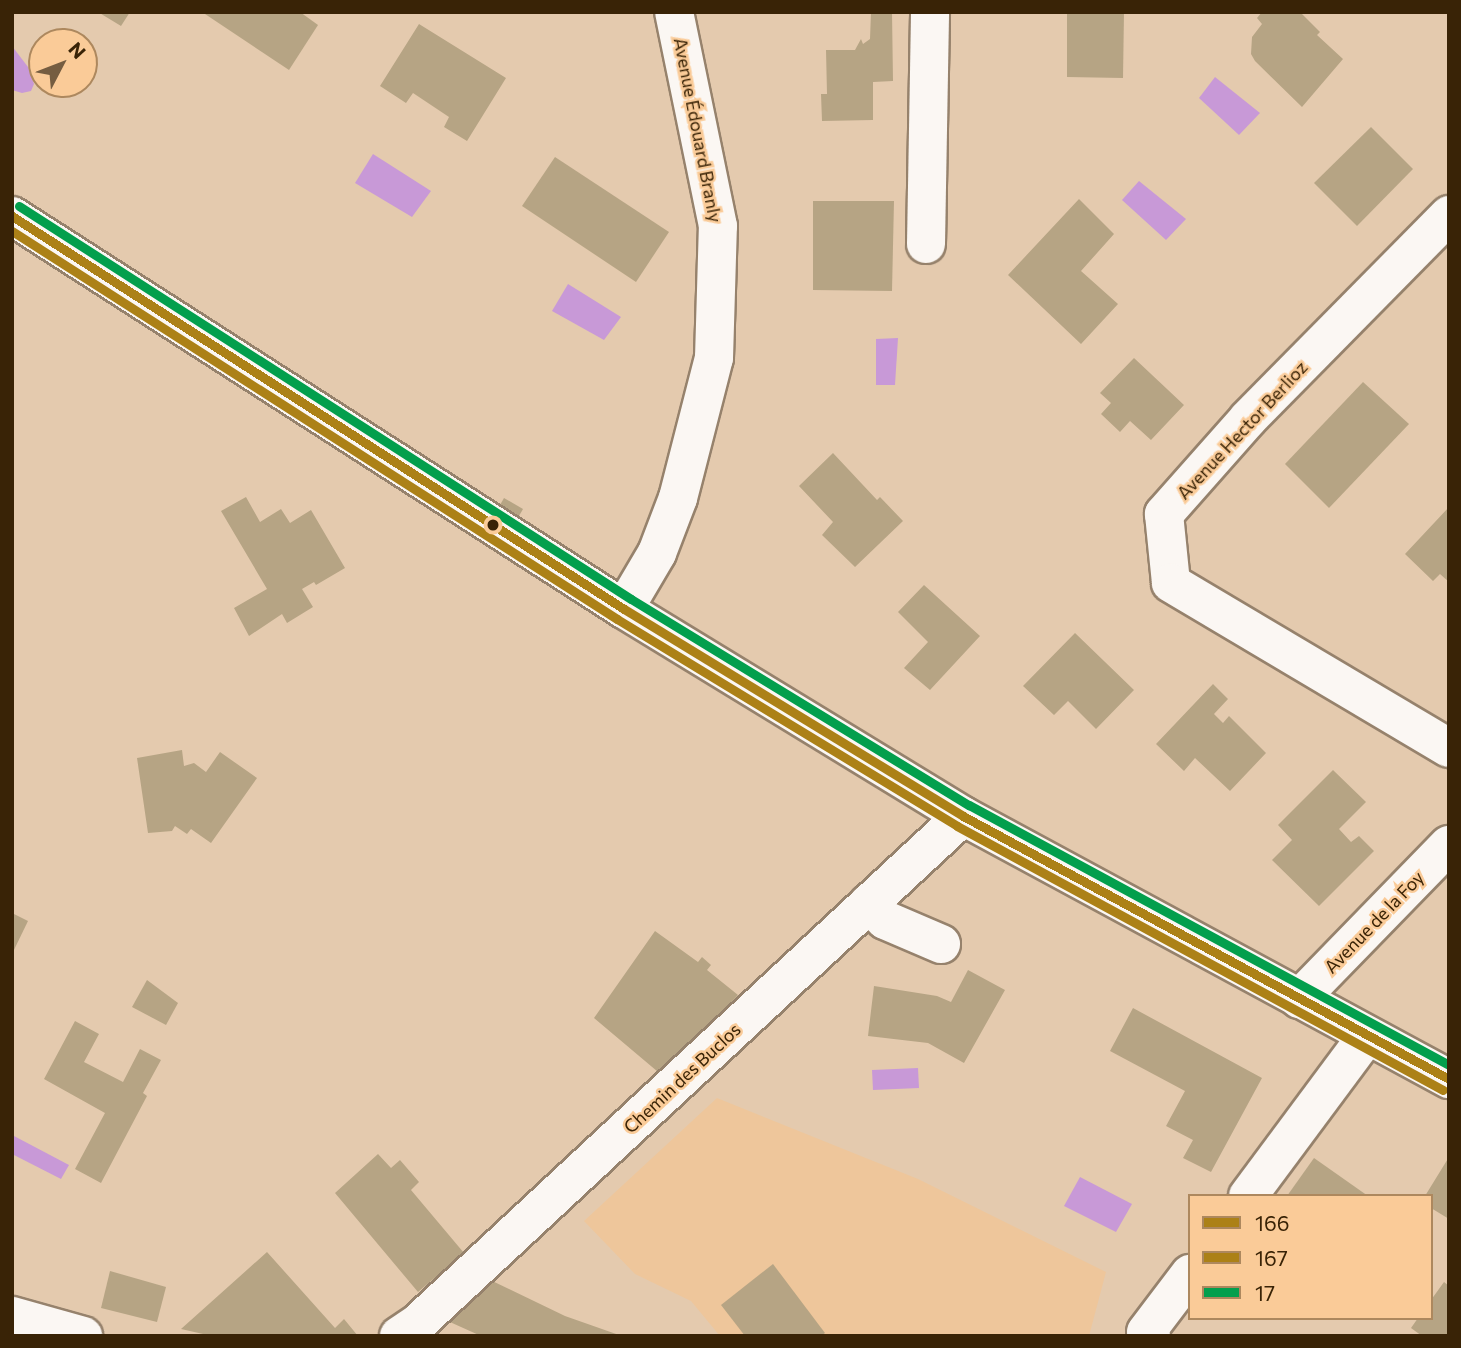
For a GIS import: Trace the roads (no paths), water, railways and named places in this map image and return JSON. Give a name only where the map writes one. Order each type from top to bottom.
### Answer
[{"type":"street","name":"Avenue Édouard Branly","points":[[624,609],[657,553],[678,498],[714,358],[718,226],[674,12]]},
{"type":"street","points":[[926,244],[930,12]]},
{"type":"street","name":"Avenue Hector Berlioz","points":[[1449,215],[1248,419],[1164,514],[1171,583],[1449,748]]},
{"type":"street","points":[[12,216],[624,609],[962,816],[1449,1079]]},
{"type":"street","name":"Chemin des Buclos","points":[[399,1336],[418,1324],[962,816]]},
{"type":"street","name":"Avenue de la Foy","points":[[1299,999],[1449,845]]},
{"type":"street","points":[[868,904],[885,920],[941,944]]},
{"type":"street","points":[[1249,1194],[1367,1036]]},
{"type":"street","points":[[1151,1336],[1146,1332],[1188,1277]]},
{"type":"street","points":[[12,1316],[83,1336]]}]
